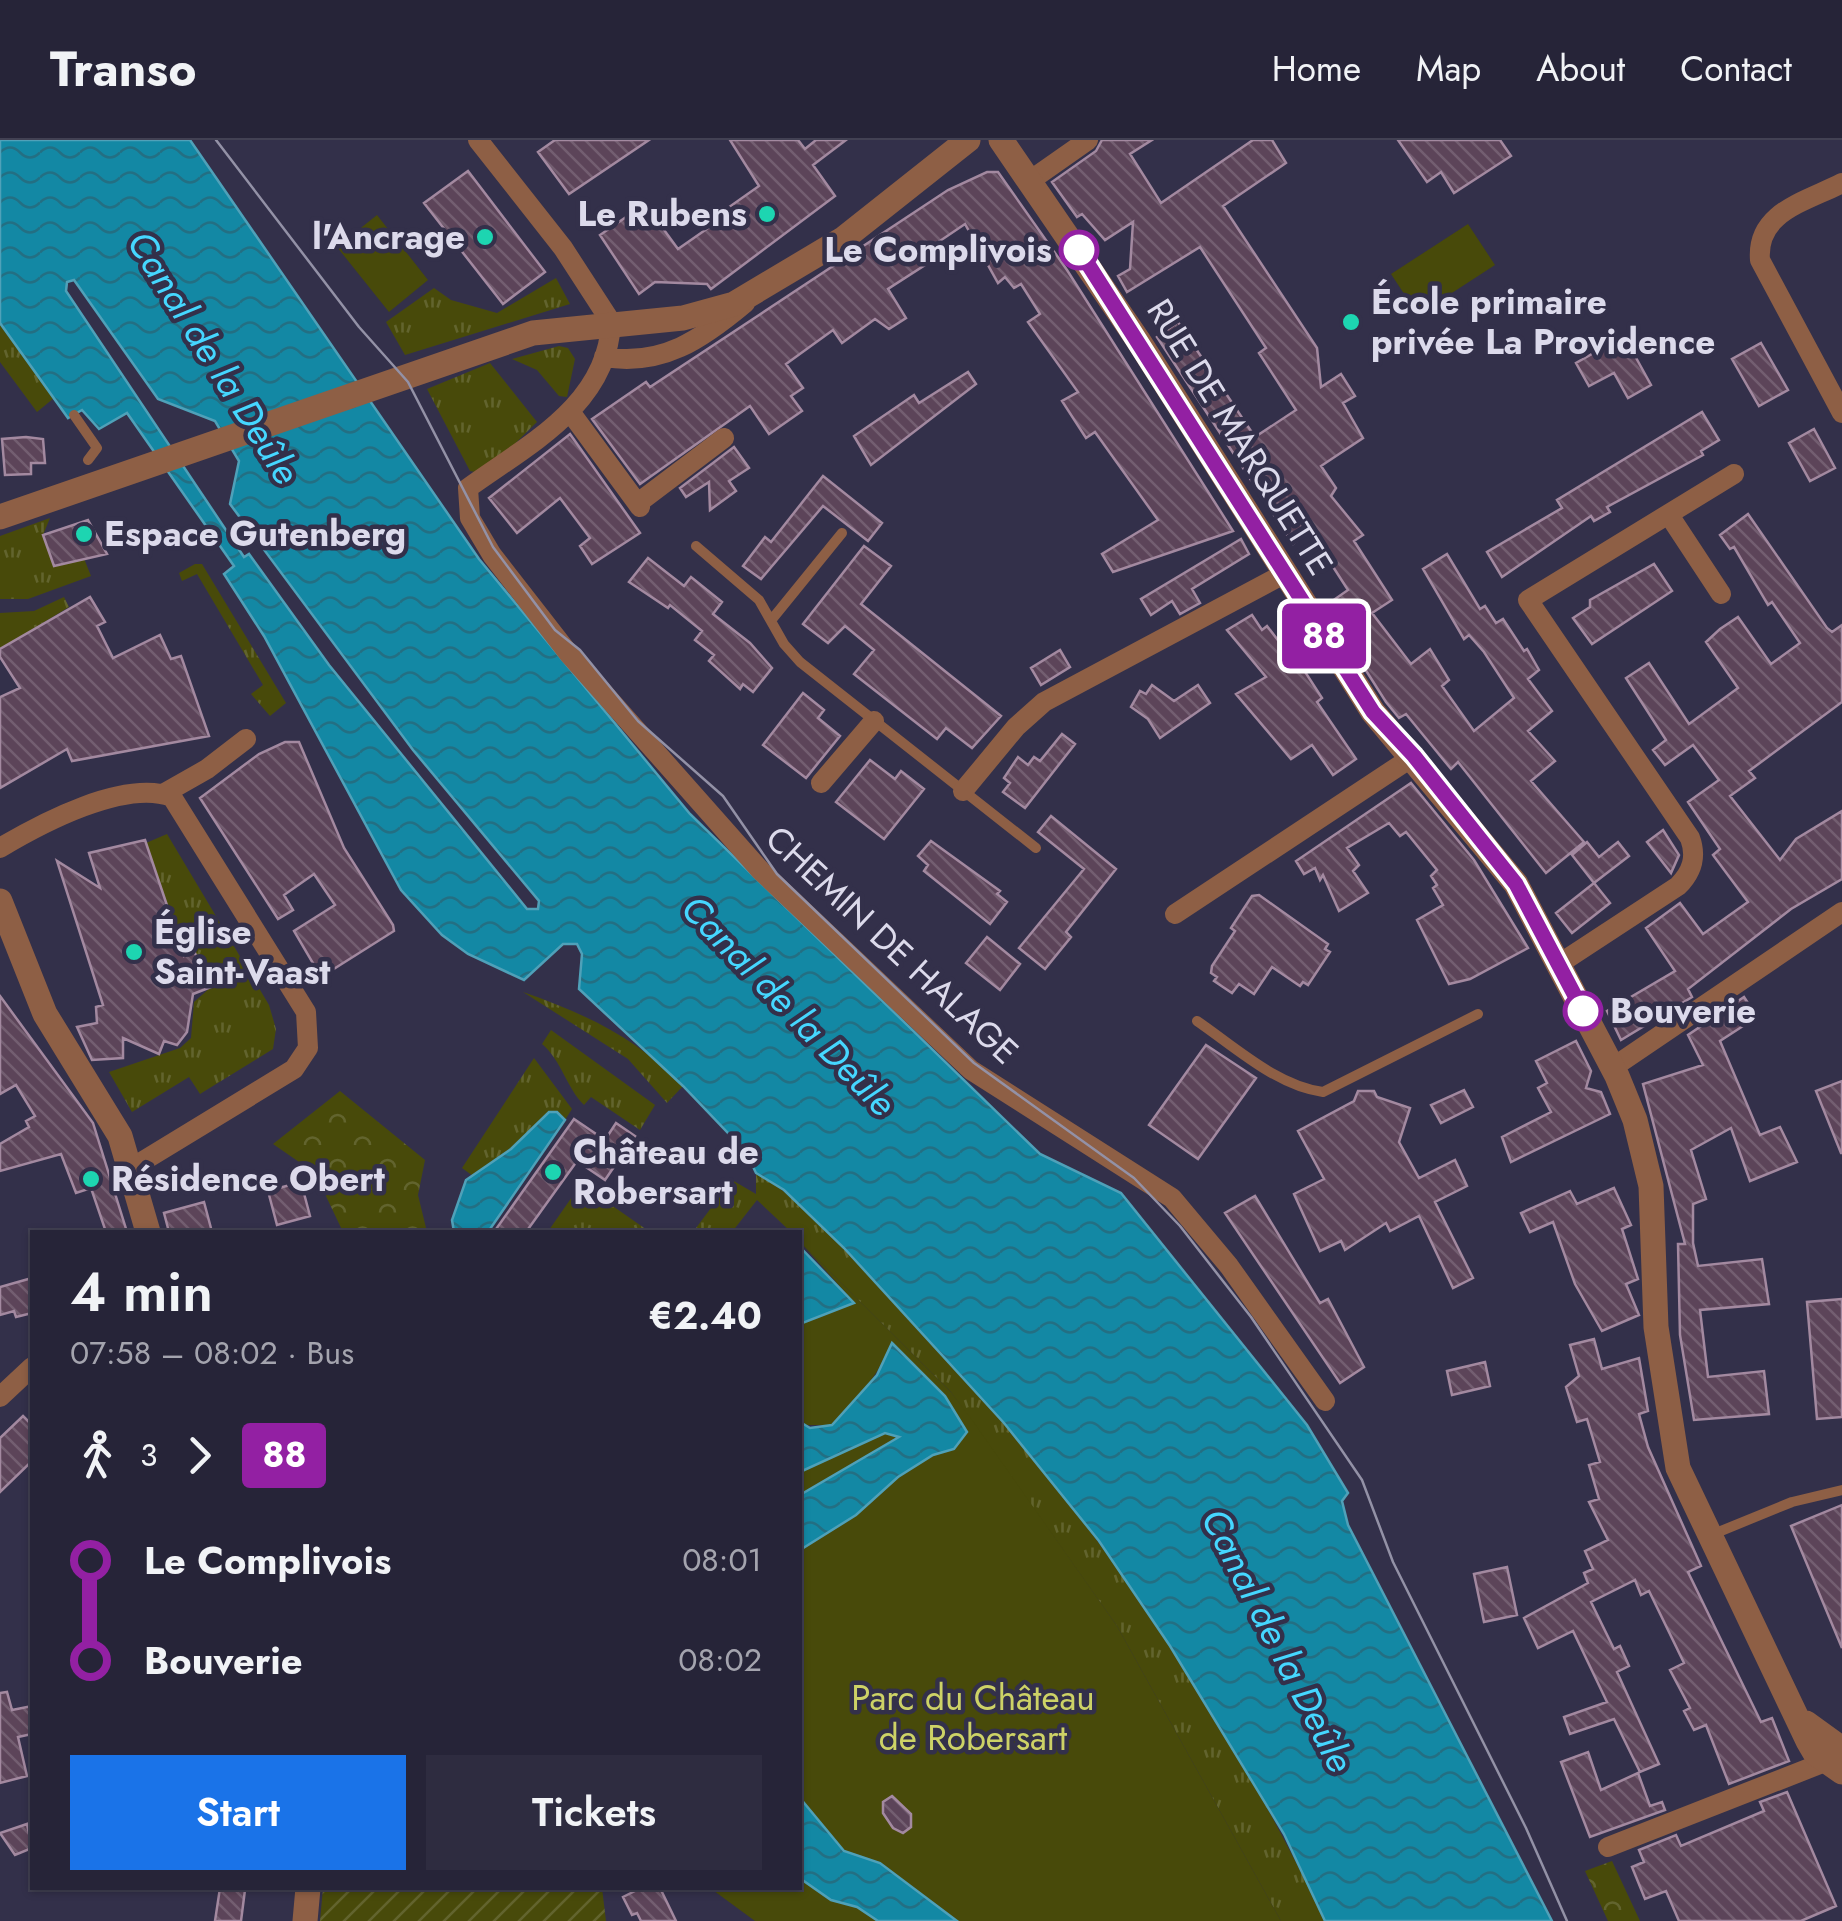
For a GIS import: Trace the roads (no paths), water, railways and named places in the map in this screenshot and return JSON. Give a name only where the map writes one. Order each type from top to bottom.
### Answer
[{"type":"street","points":[[478,140],[563,248],[611,322],[604,357],[587,396],[571,413],[639,505],[724,438]]},
{"type":"street","points":[[604,357],[661,357],[695,340],[756,294],[843,239],[968,140]]},
{"type":"street","name":"RUE DE MARQUETTE","points":[[1001,140],[1138,340],[1380,722],[1414,756],[1516,884],[1560,964],[1630,1105],[1648,1172],[1656,1327],[1678,1468],[1808,1741],[1836,1761]]},
{"type":"street","points":[[1030,180],[1088,140]]},
{"type":"street","points":[[1842,183],[1769,222],[1758,240],[1760,260],[1842,413]]},
{"type":"street","points":[[6,514],[533,333],[611,322],[684,318],[756,294]]},
{"type":"street","name":"CHEMIN DE HALAGE","points":[[571,413],[468,488],[470,518],[492,555],[569,654],[751,860],[971,1070],[1172,1198],[1230,1266],[1325,1401]]},
{"type":"street","points":[[1560,964],[1678,886],[1689,872],[1694,854],[1690,838],[1528,600],[1734,474]]},
{"type":"street","points":[[1669,515],[1721,594]]},
{"type":"street","points":[[963,791],[1016,727],[1044,702],[1284,574]]},
{"type":"street","points":[[821,784],[874,722]]},
{"type":"street","points":[[0,848],[88,806],[136,794],[170,798],[246,739]]},
{"type":"street","points":[[1175,914],[1414,756]]},
{"type":"street","points":[[130,1169],[294,1068],[304,1059],[311,1034],[297,994],[170,798]]},
{"type":"street","points":[[0,901],[44,1014],[114,1124],[147,1230]]},
{"type":"street","points":[[1612,1068],[1842,912]]},
{"type":"street","points":[[0,1397],[30,1369]]},
{"type":"street","points":[[1608,1848],[1836,1761]]},
{"type":"street","points":[[305,1921],[308,1890]]},
{"type":"lane","points":[[74,415],[97,448],[88,460]]},
{"type":"lane","points":[[773,618],[842,532]]},
{"type":"lane","points":[[696,546],[759,600],[792,654],[1036,848]]},
{"type":"lane","points":[[1197,1021],[1277,1075],[1304,1090],[1323,1092],[1478,1014]]},
{"type":"lane","points":[[1710,1536],[1792,1502],[1842,1490]]},
{"type":"water","name":"Canal de la Deûle","points":[[0,140],[190,140],[479,559],[690,814],[1040,1154],[1121,1193],[1307,1425],[1348,1493],[1342,1501],[1348,1525],[1552,1921],[1325,1921],[1284,1834],[1170,1646],[1099,1541],[1004,1423],[844,1248],[784,1190],[756,1173],[746,1152],[683,1086],[579,989],[582,954],[577,944],[563,944],[524,980],[468,954],[442,935],[401,890],[264,636],[224,574],[234,566],[127,413],[99,429],[82,410],[68,418],[0,323]],"holes":[[[74,280],[158,399],[215,421],[239,461],[230,504],[413,750],[539,901],[538,909],[527,909],[329,665],[249,554],[244,557],[66,291],[67,282]]]},
{"type":"water","points":[[549,1112],[557,1112],[565,1120],[489,1230],[454,1230],[452,1220],[466,1180],[511,1149]]},
{"type":"water","points":[[802,1249],[854,1303],[802,1323]]},
{"type":"water","points":[[892,1343],[945,1396],[967,1432],[954,1449],[933,1455],[898,1477],[856,1515],[802,1549],[802,1494],[899,1437],[885,1433],[802,1471],[802,1423],[810,1428],[832,1425],[877,1375]]},
{"type":"water","points":[[802,1800],[844,1851],[880,1863],[957,1921],[878,1921],[857,1907],[831,1900],[802,1880]]},
{"type":"tram line","points":[[216,140],[359,327],[408,382],[493,547],[555,630],[580,650],[638,721],[723,796],[777,874],[974,1063],[1134,1178],[1180,1226],[1251,1317],[1362,1480],[1393,1562],[1526,1828],[1567,1921]]},
{"type":"place","name":"Le Rubens","points":[[767,214]]},
{"type":"place","name":"l'Ancrage","points":[[485,237]]},
{"type":"place","name":"Le Complivois","points":[[1079,250]]},
{"type":"place","name":"École primaire privée La Providence","points":[[1351,322]]},
{"type":"place","name":"Espace Gutenberg","points":[[84,534]]},
{"type":"place","name":"Église Saint-Vaast","points":[[134,952]]},
{"type":"place","name":"Bouverie","points":[[1583,1011]]},
{"type":"place","name":"Château de Robersart","points":[[553,1172]]},
{"type":"place","name":"Résidence Obert","points":[[91,1179]]},
{"type":"park label","name":"Parc du Château de Robersart","points":[[973,1718]]}]
